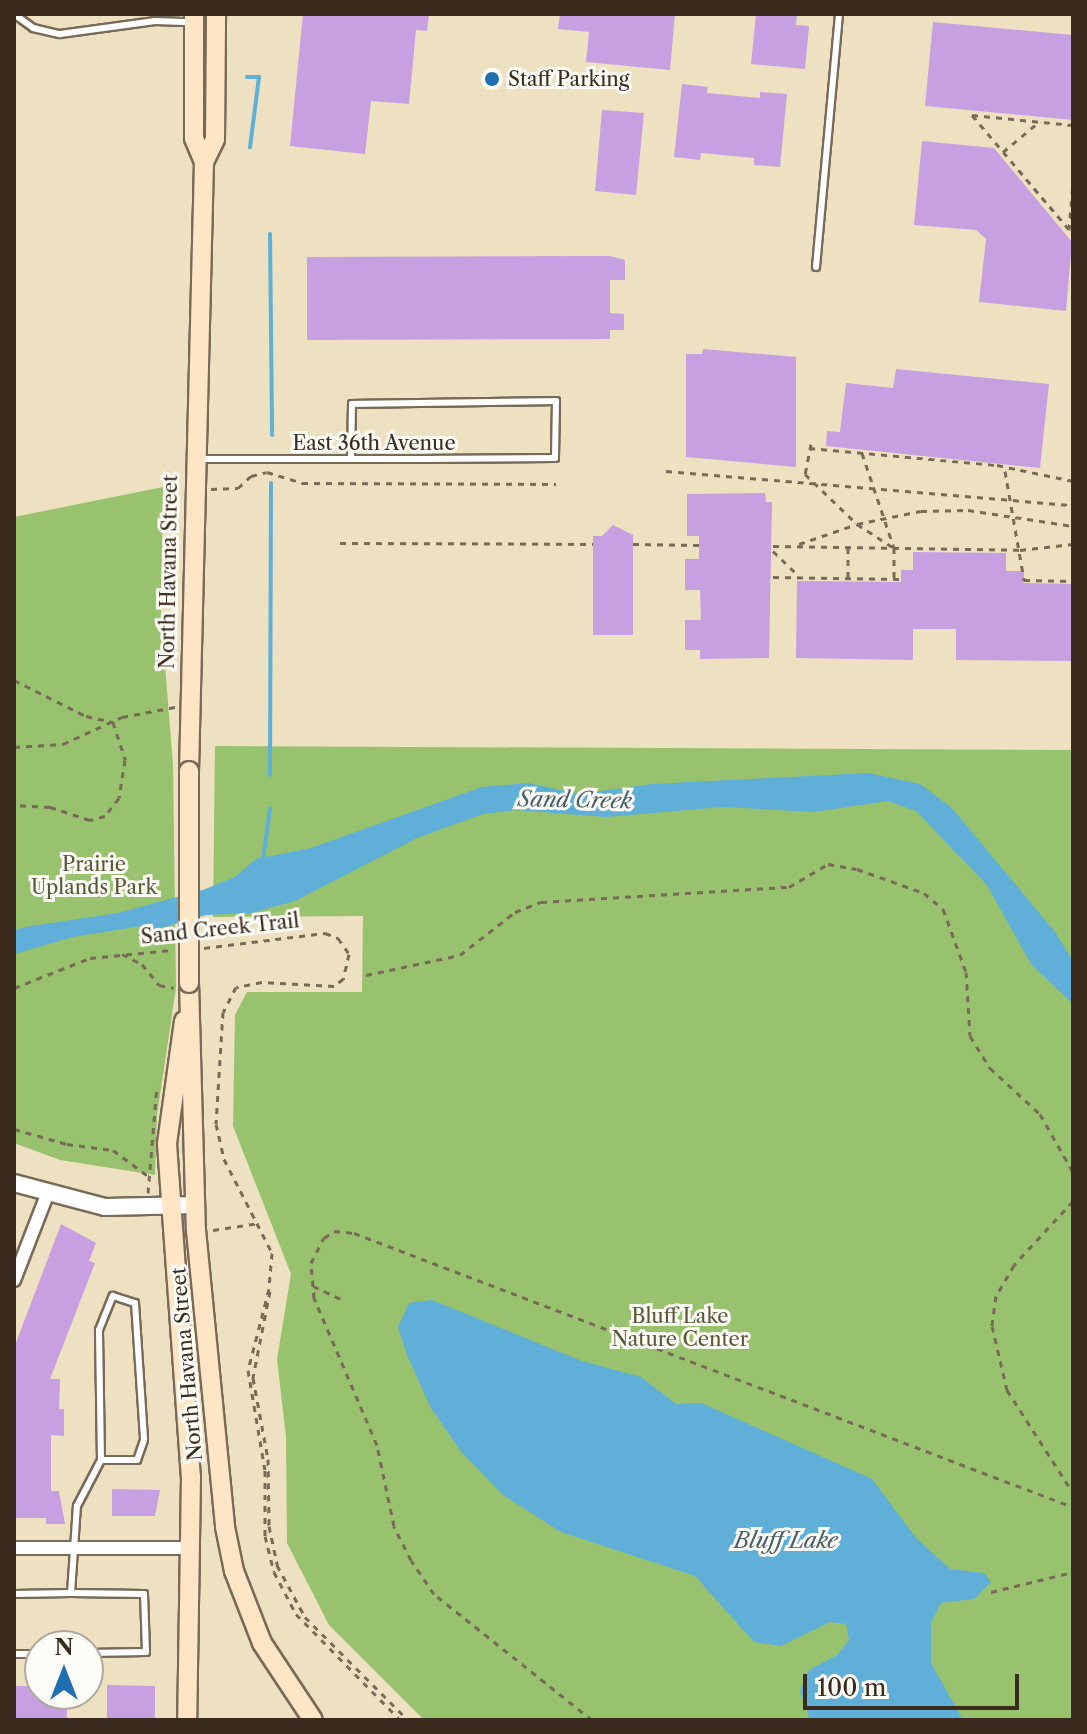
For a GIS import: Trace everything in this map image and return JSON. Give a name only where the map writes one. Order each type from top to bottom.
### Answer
[{"type":"main road","name":"North Havana Street","points":[[187,1720],[188,1400],[171,1207],[168,1127],[183,986],[192,459],[204,162],[215,139],[216,14]]},
{"type":"main road","name":"North Havana Street","points":[[194,18],[194,138],[204,162]]},
{"type":"main road","name":"North Havana Street","points":[[183,986],[195,1205],[229,1551],[262,1643],[313,1720]]},
{"type":"street","points":[[14,1183],[47,1195],[114,1208],[195,1205]]},
{"type":"street","points":[[15,1275],[47,1195]]},
{"type":"street","points":[[14,1548],[189,1548]]},
{"type":"lane","points":[[14,14],[33,28],[60,34],[194,18]]},
{"type":"lane","points":[[816,267],[839,14]]},
{"type":"lane","name":"East 36th Avenue","points":[[192,459],[351,459],[555,458],[556,401],[352,404],[351,459]]},
{"type":"lane","points":[[71,1593],[77,1506],[101,1460],[99,1330],[113,1296],[135,1303],[144,1440],[137,1460],[101,1460]]},
{"type":"lane","points":[[14,1594],[144,1594],[146,1652],[104,1653]]},
{"type":"path","points":[[1072,230],[972,115],[1073,125]]},
{"type":"path","points":[[1003,152],[1040,121]]},
{"type":"path","points":[[1072,230],[1073,182]]},
{"type":"path","points":[[894,548],[857,524],[805,474],[810,446],[997,465],[1005,471],[1073,481]]},
{"type":"path","points":[[862,453],[894,548],[894,579]]},
{"type":"path","points":[[666,471],[820,487],[1073,505]]},
{"type":"path","points":[[1005,471],[1024,580],[1073,581]]},
{"type":"path","points":[[211,489],[238,488],[251,476],[267,472],[302,483],[556,484]]},
{"type":"path","points":[[794,546],[884,517],[940,510],[1012,516],[1073,526]]},
{"type":"path","points":[[340,543],[593,544]]},
{"type":"path","points":[[633,544],[699,545]]},
{"type":"path","points":[[801,578],[773,548],[1020,550],[1073,544]]},
{"type":"path","points":[[848,547],[848,578]]},
{"type":"path","points":[[773,577],[901,579]]},
{"type":"path","points":[[14,680],[86,716],[113,722]]},
{"type":"path","points":[[14,747],[63,744],[113,722],[176,707],[176,722]]},
{"type":"path","points":[[14,805],[50,807],[90,820],[114,809],[125,760],[113,722]]},
{"type":"path","points":[[366,975],[460,955],[515,912],[541,902],[789,887],[828,864],[857,869],[924,893],[943,909],[966,972],[970,1036],[990,1068],[1040,1114],[1073,1172]]},
{"type":"path","name":"Sand Creek Trail","points":[[193,949],[325,933],[338,938],[349,954],[343,979],[334,986],[249,982],[236,987],[223,1012],[218,1142],[272,1253],[269,1289],[248,1370],[265,1470],[265,1536],[271,1563],[296,1614],[400,1720]]},
{"type":"path","name":"Sand Creek Trail","points":[[14,988],[90,958],[179,950]]},
{"type":"path","points":[[122,954],[142,964],[159,985],[183,986]]},
{"type":"path","points":[[14,1129],[67,1144],[113,1150],[148,1176],[148,1182]]},
{"type":"path","points":[[1073,1201],[1014,1265],[996,1296],[992,1326],[1007,1390],[1073,1493]]},
{"type":"path","points":[[212,1230],[259,1223]]},
{"type":"path","points":[[592,1720],[434,1594],[411,1560],[394,1526],[377,1445],[323,1322],[313,1286],[311,1263],[324,1238],[334,1231],[354,1233],[1073,1507]]},
{"type":"path","points":[[313,1286],[341,1299]]},
{"type":"path","points":[[269,1289],[272,1298],[256,1350],[253,1378],[268,1459],[269,1526],[277,1565],[305,1617],[408,1720]]},
{"type":"path","points":[[991,1592],[1073,1572]]},
{"type":"green space","name":"Prairie Uplands Park","points":[[163,487],[161,615],[173,765],[176,988],[157,1115],[155,1175],[60,1160],[14,1143],[14,517]]},
{"type":"green space","name":"Bluff Lake Nature Center","points":[[215,746],[1073,750],[1073,1720],[424,1720],[329,1625],[287,1543],[286,1437],[277,1359],[291,1274],[233,1126],[235,1015],[247,992],[362,992],[363,916],[213,917]]},
{"type":"water","name":"Sand Creek","points":[[868,773],[920,784],[952,808],[1055,932],[1073,961],[1073,1004],[1031,964],[987,885],[916,811],[888,801],[813,812],[723,807],[606,817],[515,810],[483,814],[417,838],[295,901],[251,913],[206,915],[158,929],[141,926],[73,937],[14,954],[14,930],[118,913],[203,890],[235,877],[256,859],[311,848],[482,787],[528,783],[579,794],[652,784]]},
{"type":"water","name":"Bluff Lake","points":[[432,1300],[582,1361],[641,1377],[676,1404],[701,1403],[872,1479],[916,1538],[950,1569],[984,1573],[991,1582],[974,1599],[941,1603],[931,1623],[931,1663],[963,1720],[810,1720],[800,1691],[809,1670],[837,1655],[849,1640],[846,1624],[830,1622],[781,1646],[754,1642],[695,1576],[561,1532],[503,1495],[462,1453],[431,1408],[407,1355],[398,1327],[409,1303]]},
{"type":"building","points":[[303,14],[429,14],[427,31],[416,30],[409,104],[371,101],[365,154],[290,146]]},
{"type":"building","points":[[560,14],[675,14],[670,70],[586,62],[589,32],[558,29]]},
{"type":"building","points":[[756,14],[797,14],[796,25],[809,26],[805,69],[751,64]]},
{"type":"building","points":[[933,22],[1073,35],[1073,120],[925,106]]},
{"type":"building","points":[[682,84],[708,87],[707,93],[760,98],[760,92],[787,94],[780,167],[754,165],[754,158],[701,153],[700,160],[674,157]]},
{"type":"building","points":[[602,110],[644,113],[636,195],[595,191]]},
{"type":"building","points":[[922,141],[994,148],[1072,242],[1066,311],[979,302],[986,239],[976,230],[914,225]]},
{"type":"building","points":[[610,256],[625,260],[625,280],[610,280],[610,313],[624,314],[624,330],[610,330],[610,339],[307,340],[307,257]]},
{"type":"building","points":[[703,349],[796,357],[796,467],[686,457],[686,354],[702,354]]},
{"type":"building","points":[[896,369],[1049,384],[1040,468],[826,446],[827,431],[840,432],[846,383],[893,388]]},
{"type":"building","points":[[765,493],[766,502],[772,502],[769,658],[700,659],[700,650],[685,650],[685,620],[701,620],[700,590],[685,590],[685,559],[699,559],[699,536],[687,536],[687,494]]},
{"type":"building","points":[[613,525],[633,535],[633,635],[593,635],[593,536],[602,536]]},
{"type":"building","points":[[913,552],[1006,553],[1006,571],[1024,571],[1024,583],[1073,584],[1073,661],[956,660],[956,629],[913,629],[913,660],[796,658],[797,581],[901,582],[901,570],[913,570]]},
{"type":"building","points":[[61,1224],[96,1243],[89,1261],[95,1263],[50,1379],[60,1379],[59,1409],[64,1409],[64,1436],[51,1435],[51,1491],[59,1491],[65,1524],[46,1524],[46,1518],[14,1518],[14,1348]]},
{"type":"building","points":[[112,1489],[160,1490],[155,1516],[112,1516]]},
{"type":"building","points":[[107,1685],[155,1686],[155,1720],[107,1720]]},
{"type":"building","points":[[14,1686],[24,1686],[24,1710],[67,1710],[67,1720],[14,1720]]},
{"type":"waterway","points":[[247,77],[259,77],[250,147]]},
{"type":"waterway","points":[[270,234],[272,435]]},
{"type":"waterway","points":[[270,775],[271,483]]},
{"type":"waterway","points":[[263,860],[270,808]]},
{"type":"place","name":"Staff Parking","points":[[492,79]]}]
